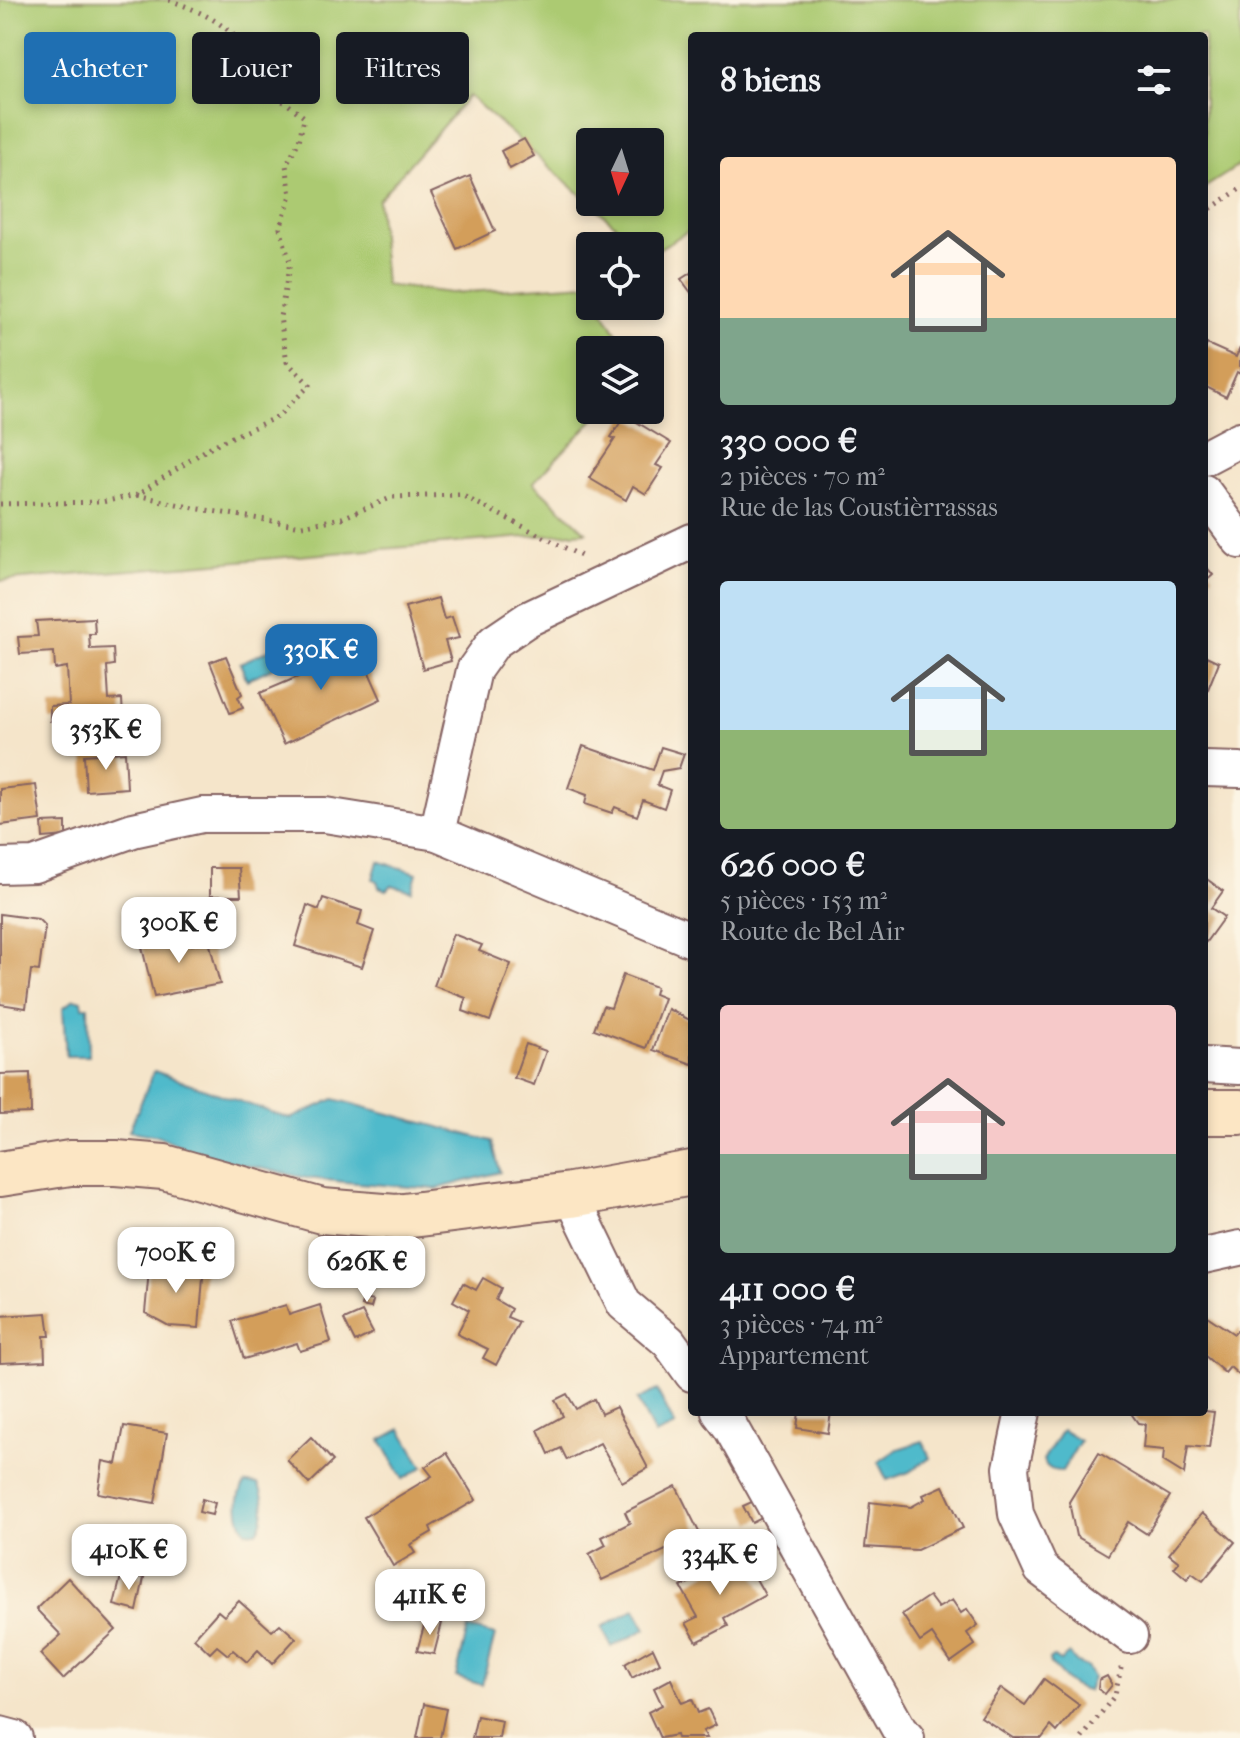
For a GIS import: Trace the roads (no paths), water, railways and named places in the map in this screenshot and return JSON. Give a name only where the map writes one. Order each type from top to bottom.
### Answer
[{"type":"street","points":[[1208,456],[1240,439]]},
{"type":"street","points":[[1208,497],[1240,541]]},
{"type":"street","points":[[437,833],[474,670],[494,642],[528,619],[688,543]]},
{"type":"street","points":[[1208,769],[1240,770]]},
{"type":"street","points":[[0,866],[34,865],[133,830],[202,815],[325,815],[437,833],[688,938]]},
{"type":"street","points":[[1208,1065],[1240,1067]]},
{"type":"street","points":[[1208,1112],[1240,1112]]},
{"type":"street","points":[[0,1174],[70,1163],[164,1167],[322,1211],[396,1217],[571,1195],[688,1174]]},
{"type":"street","points":[[571,1195],[624,1304],[669,1342],[688,1368]]},
{"type":"street","points":[[1208,1255],[1240,1248]]},
{"type":"street","points":[[722,1416],[900,1731],[907,1738]]},
{"type":"street","points":[[1022,1416],[1011,1468],[1016,1514],[1041,1569],[1130,1636]]},
{"type":"street","points":[[0,1734],[15,1738]]},
{"type":"water","points":[[277,646],[284,662],[247,680],[240,663]]},
{"type":"water","points":[[378,861],[417,873],[412,891],[392,885],[387,890],[379,887],[373,879]]},
{"type":"water","points":[[74,999],[82,1001],[83,1007],[88,1007],[89,1056],[66,1056],[63,1008]]},
{"type":"water","points":[[154,1071],[290,1119],[334,1099],[492,1141],[500,1172],[436,1189],[307,1178],[202,1156],[159,1136],[129,1131]]},
{"type":"water","points":[[657,1390],[675,1426],[655,1435],[637,1400]]},
{"type":"water","points":[[401,1429],[423,1467],[403,1479],[381,1440]]},
{"type":"water","points":[[1062,1430],[1080,1441],[1062,1471],[1059,1471],[1048,1467],[1043,1460]]},
{"type":"water","points":[[923,1441],[930,1458],[909,1472],[887,1480],[878,1462],[898,1449]]},
{"type":"water","points":[[246,1483],[258,1484],[262,1496],[264,1508],[257,1532],[246,1531],[239,1514],[240,1494]]},
{"type":"water","points":[[635,1609],[646,1629],[612,1647],[602,1627]]},
{"type":"water","points":[[468,1628],[495,1635],[482,1685],[456,1677]]},
{"type":"water","points":[[1069,1654],[1077,1663],[1087,1667],[1093,1677],[1088,1691],[1071,1684],[1050,1664],[1049,1660],[1053,1657],[1060,1661]]}]
